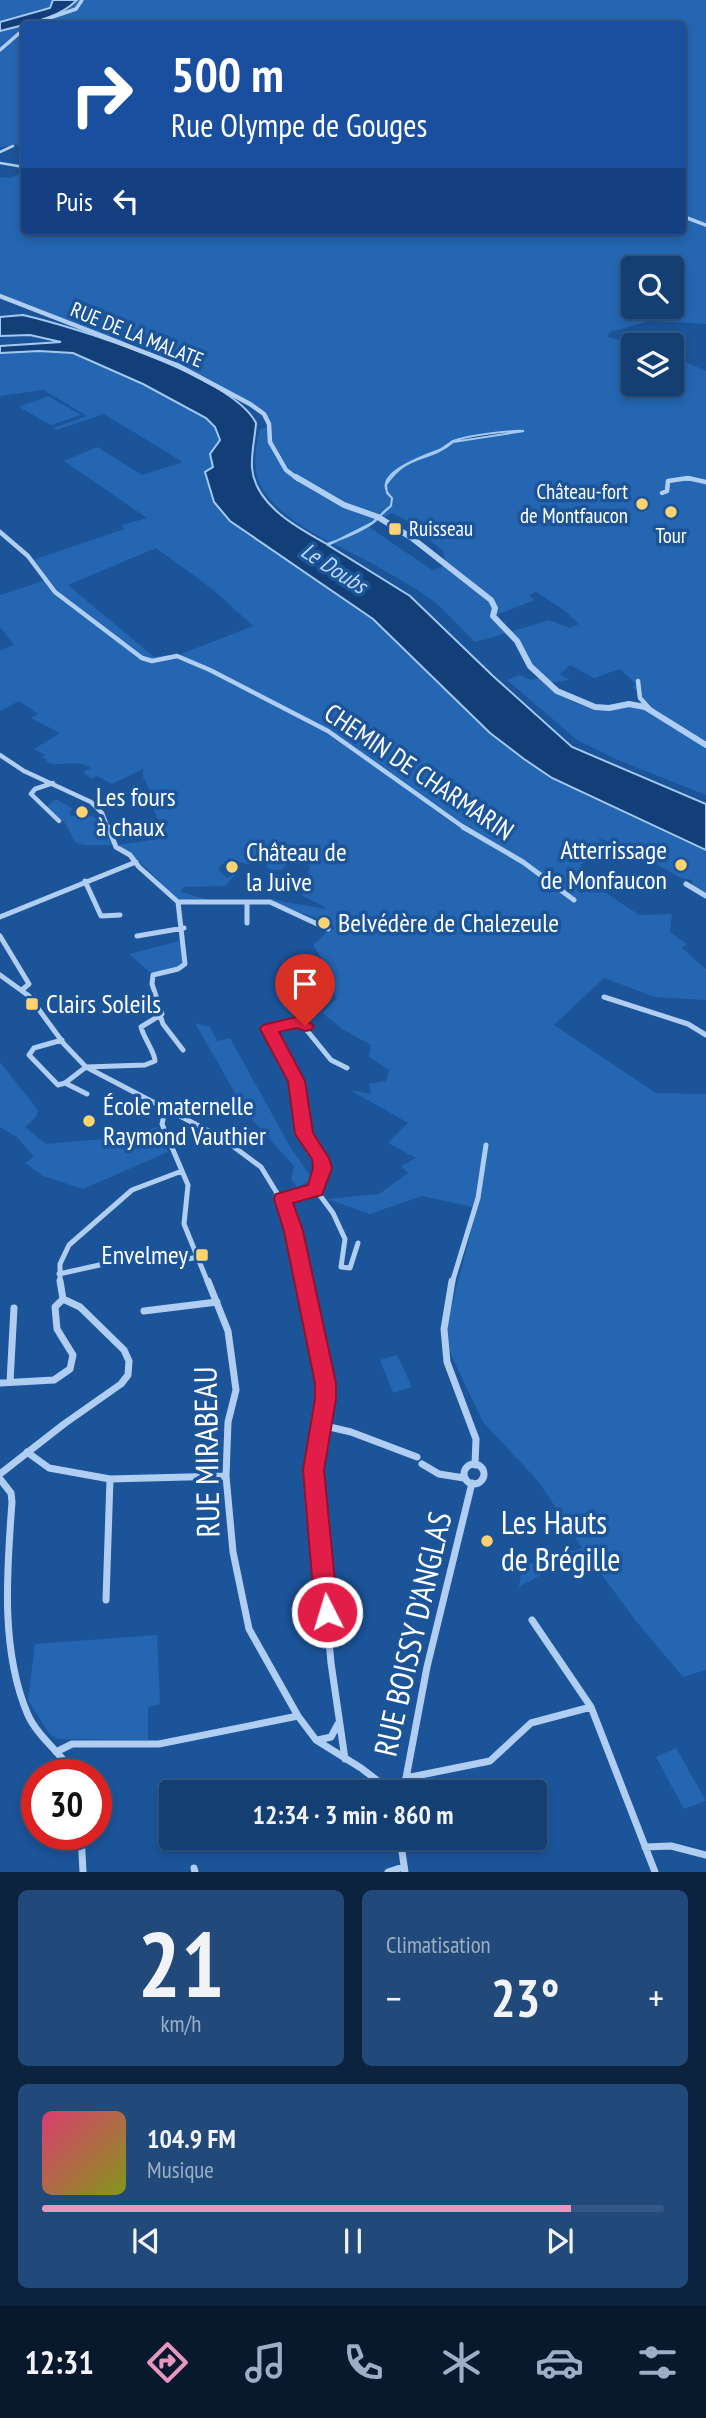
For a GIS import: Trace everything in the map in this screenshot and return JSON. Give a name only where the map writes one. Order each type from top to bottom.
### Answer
[{"type":"street","points":[[45,21],[75,9],[82,0]]},
{"type":"street","points":[[0,50],[21,32]]},
{"type":"street","points":[[0,152],[13,146]]},
{"type":"street","points":[[0,163],[21,166]]},
{"type":"street","points":[[686,218],[706,225]]},
{"type":"street","name":"RUE DE LA MALATE","points":[[0,296],[177,365],[259,410],[269,424],[270,442],[286,470],[344,505],[378,517],[412,538],[491,600],[495,608],[493,616],[517,641],[530,666],[557,691],[595,707],[609,708],[629,704],[650,709]]},
{"type":"street","points":[[662,494],[667,491],[668,481],[688,478],[706,481]]},
{"type":"street","name":"CHEMIN DE CHARMARIN","points":[[0,532],[28,556],[55,593],[142,658],[152,661],[177,656],[233,681],[328,731],[446,817],[523,862],[574,900]]},
{"type":"street","points":[[638,681],[640,698],[650,709],[706,745]]},
{"type":"street","points":[[0,755],[24,771],[87,799],[99,809],[116,846],[130,855],[178,902],[184,928],[184,966],[156,974],[152,979],[162,1010],[160,1016],[163,1024],[183,1050]]},
{"type":"street","points":[[53,783],[38,787],[31,794],[59,821]]},
{"type":"street","points":[[0,917],[136,862]]},
{"type":"street","points":[[85,881],[101,916],[120,915]]},
{"type":"street","points":[[686,884],[706,896]]},
{"type":"street","points":[[178,902],[270,902],[328,929]]},
{"type":"street","points":[[247,902],[247,923]]},
{"type":"street","points":[[137,936],[184,928]]},
{"type":"street","points":[[0,936],[29,984],[23,989]]},
{"type":"street","points":[[293,965],[293,983],[301,1015],[300,1022],[331,1060],[347,1068]]},
{"type":"street","points":[[0,975],[23,989],[41,1008],[62,1040],[86,1067],[165,1111],[224,1139],[253,1159],[271,1178],[283,1199],[293,1231],[326,1383],[314,1470],[338,1721],[345,1759]]},
{"type":"street","points":[[604,997],[688,1024],[706,1035]]},
{"type":"street","points":[[62,1040],[34,1048],[29,1055],[55,1084],[65,1083],[86,1067],[151,1064],[156,1059],[155,1054],[145,1042],[141,1027],[160,1016]]},
{"type":"street","points":[[300,1022],[269,1029],[299,1088],[304,1134],[320,1158],[323,1168],[316,1190]]},
{"type":"street","points":[[65,1083],[87,1094]]},
{"type":"street","name":"RUE MIRABEAU","points":[[165,1111],[162,1124],[188,1185],[184,1224],[228,1331],[236,1390],[228,1422],[226,1476],[233,1552],[249,1629],[298,1716],[316,1740],[379,1780]]},
{"type":"street","points":[[475,1465],[476,1439],[447,1362],[444,1329],[452,1283],[478,1198],[486,1145]]},
{"type":"street","points":[[63,1299],[59,1258],[69,1245],[132,1190],[183,1171]]},
{"type":"street","points":[[283,1199],[316,1190]]},
{"type":"street","points":[[316,1190],[333,1213],[345,1239],[341,1267],[350,1268],[358,1243]]},
{"type":"street","points":[[124,1256],[147,1254],[174,1262],[198,1258]]},
{"type":"street","points":[[59,1275],[104,1264]]},
{"type":"street","points":[[0,1383],[54,1380],[70,1369],[73,1355],[55,1321],[55,1307],[63,1299]]},
{"type":"street","points":[[0,1474],[62,1423],[121,1384],[128,1373],[128,1359],[123,1348],[93,1324],[77,1303],[63,1299]]},
{"type":"street","points":[[144,1311],[217,1302]]},
{"type":"street","points":[[10,1382],[14,1308]]},
{"type":"street","points":[[321,1425],[351,1432],[417,1457]]},
{"type":"street","points":[[27,1452],[49,1468],[110,1479],[226,1476]]},
{"type":"street","points":[[422,1464],[439,1474],[468,1481],[481,1482],[485,1474],[483,1468],[475,1465],[464,1469],[468,1481]]},
{"type":"street","points":[[0,1479],[11,1493],[12,1502],[0,1626],[8,1668],[23,1705],[46,1741],[62,1759]]},
{"type":"street","points":[[106,1600],[110,1479]]},
{"type":"street","name":"RUE BOISSY D'ANGLAS","points":[[406,1778],[427,1667],[468,1481]]},
{"type":"street","points":[[532,1620],[590,1707],[655,1872]]},
{"type":"street","points":[[406,1778],[490,1761],[531,1723],[590,1707]]},
{"type":"street","points":[[56,1752],[72,1744],[159,1744],[298,1716]]},
{"type":"street","points":[[316,1740],[323,1740],[335,1733],[338,1721]]},
{"type":"street","points":[[645,1847],[671,1846],[706,1855]]},
{"type":"street","points":[[82,1850],[83,1872]]},
{"type":"street","points":[[388,1872],[404,1869],[402,1850]]},
{"type":"shaded area","points":[[0,0],[53,0],[53,6],[0,22]]},
{"type":"shaded area","points":[[77,0],[706,0],[706,324],[649,321],[610,332],[607,337],[621,340],[621,396],[684,396],[684,361],[706,371],[706,795],[618,760],[577,740],[507,680],[519,675],[531,680],[540,678],[510,632],[475,642],[437,604],[424,595],[285,514],[262,488],[257,474],[256,451],[260,429],[271,426],[267,416],[258,413],[229,392],[124,339],[122,343],[0,295],[0,177],[9,178],[21,174],[21,235],[686,235],[686,21],[30,21],[69,8]],"holes":[[[392,513],[404,519],[443,551],[445,566],[432,570],[369,527]],[[536,592],[564,610],[579,624],[570,628],[549,620],[510,632],[494,616],[535,600],[529,595]],[[570,665],[594,678],[620,669],[636,684],[633,687],[653,708],[648,711],[625,706],[586,706],[575,703],[547,683],[570,680],[560,674]]]},
{"type":"shaded area","points":[[21,24],[21,144],[0,147],[0,31]]},
{"type":"shaded area","points":[[0,353],[73,353],[143,384],[204,417],[215,427],[220,440],[214,447],[213,467],[205,472],[214,503],[230,521],[373,619],[490,733],[524,759],[552,778],[706,850],[706,896],[693,888],[692,880],[681,878],[624,846],[597,838],[612,848],[580,865],[600,889],[639,915],[672,914],[670,932],[687,944],[682,948],[706,969],[706,1000],[655,997],[604,978],[554,1025],[656,1093],[706,1094],[706,1670],[683,1677],[636,1621],[584,1551],[519,1587],[522,1566],[582,1548],[539,1482],[483,1422],[448,1348],[448,1320],[477,1208],[422,1196],[370,1214],[327,1199],[379,1194],[408,1173],[401,1166],[416,1158],[388,1143],[408,1123],[350,1090],[371,1094],[369,1084],[386,1081],[389,1070],[369,1057],[371,1045],[342,1029],[323,1013],[336,999],[327,966],[313,945],[334,929],[332,923],[269,899],[325,909],[301,895],[307,893],[299,883],[308,875],[310,865],[288,862],[282,870],[270,870],[265,864],[246,864],[229,858],[218,869],[227,878],[236,874],[225,886],[183,887],[181,892],[212,901],[181,901],[118,845],[165,838],[146,794],[150,791],[143,777],[143,769],[112,784],[97,776],[92,779],[83,772],[91,768],[85,765],[45,762],[47,760],[42,757],[45,755],[34,749],[60,733],[31,718],[38,714],[19,701],[0,711],[0,650],[14,645],[0,627],[0,595],[46,580],[33,560],[124,529],[122,525],[147,518],[64,461],[97,447],[142,475],[183,462],[104,414],[57,430],[53,428],[87,416],[44,390],[0,396]],"holes":[[[156,548],[211,588],[253,626],[181,654],[154,657],[68,585]]]},
{"type":"shaded area","points":[[48,396],[81,415],[51,425],[19,407]]},
{"type":"shaded area","points":[[56,799],[73,809],[69,812],[71,816],[92,816],[100,820],[112,845],[84,845],[75,842],[65,823],[46,807]]},
{"type":"shaded area","points":[[183,940],[182,965],[152,974],[129,954]]},
{"type":"shaded area","points":[[195,1023],[210,1027],[217,1041],[230,1038],[289,1145],[313,1180],[297,1187],[291,1179],[294,1166],[247,1114]]},
{"type":"shaded area","points":[[0,1062],[38,1110],[36,1117],[25,1127],[46,1144],[115,1138],[158,1127],[168,1152],[83,1189],[43,1176],[25,1163],[34,1157],[18,1138],[0,1127]]},
{"type":"shaded area","points":[[397,1355],[412,1387],[393,1393],[380,1360]]},
{"type":"shaded area","points":[[157,1635],[160,1704],[148,1707],[148,1740],[59,1739],[50,1735],[28,1700],[35,1644]]},
{"type":"shaded area","points":[[676,1748],[706,1801],[684,1809],[656,1757]]},
{"type":"water","points":[[53,0],[77,0],[50,17],[37,21],[21,21],[21,25],[0,31],[0,22],[50,8]]},
{"type":"water","name":"Le Doubs","points":[[23,315],[78,330],[150,356],[217,388],[241,405],[256,423],[252,468],[255,481],[269,504],[303,531],[327,544],[337,541],[328,545],[410,596],[572,747],[706,804],[706,850],[552,778],[524,759],[490,733],[373,619],[230,521],[214,502],[205,472],[213,467],[210,454],[220,440],[215,427],[206,418],[143,384],[73,353],[0,353],[0,346],[61,342],[30,335],[0,336],[0,317]]},
{"type":"water","points":[[508,431],[524,431],[453,442],[436,453],[402,467],[386,485],[391,475],[400,468],[453,441]]},
{"type":"water","points":[[381,515],[374,522],[363,529],[337,541],[372,523]]},
{"type":"place","name":"Château-fort de Montfaucon","points":[[642,504]]},
{"type":"place","name":"Tour","points":[[671,512]]},
{"type":"place","name":"Ruisseau","points":[[395,529]]},
{"type":"place","name":"Les fours à chaux","points":[[82,812]]},
{"type":"place","name":"Atterrissage de Monfaucon","points":[[681,865]]},
{"type":"place","name":"Château de la Juive","points":[[232,867]]},
{"type":"place","name":"Belvédère de Chalezeule","points":[[324,923]]},
{"type":"place","name":"Clairs Soleils","points":[[32,1004]]},
{"type":"place","name":"École maternelle Raymond Vauthier","points":[[89,1121]]},
{"type":"place","name":"Envelmey","points":[[202,1255]]},
{"type":"place","name":"Les Hauts de Brégille","points":[[487,1541]]},
{"type":"route","points":[[305,1026],[300,1022],[269,1029],[297,1081],[304,1134],[320,1158],[323,1168],[316,1190],[283,1199],[293,1231],[326,1383],[326,1399],[314,1470],[327,1612]]}]
